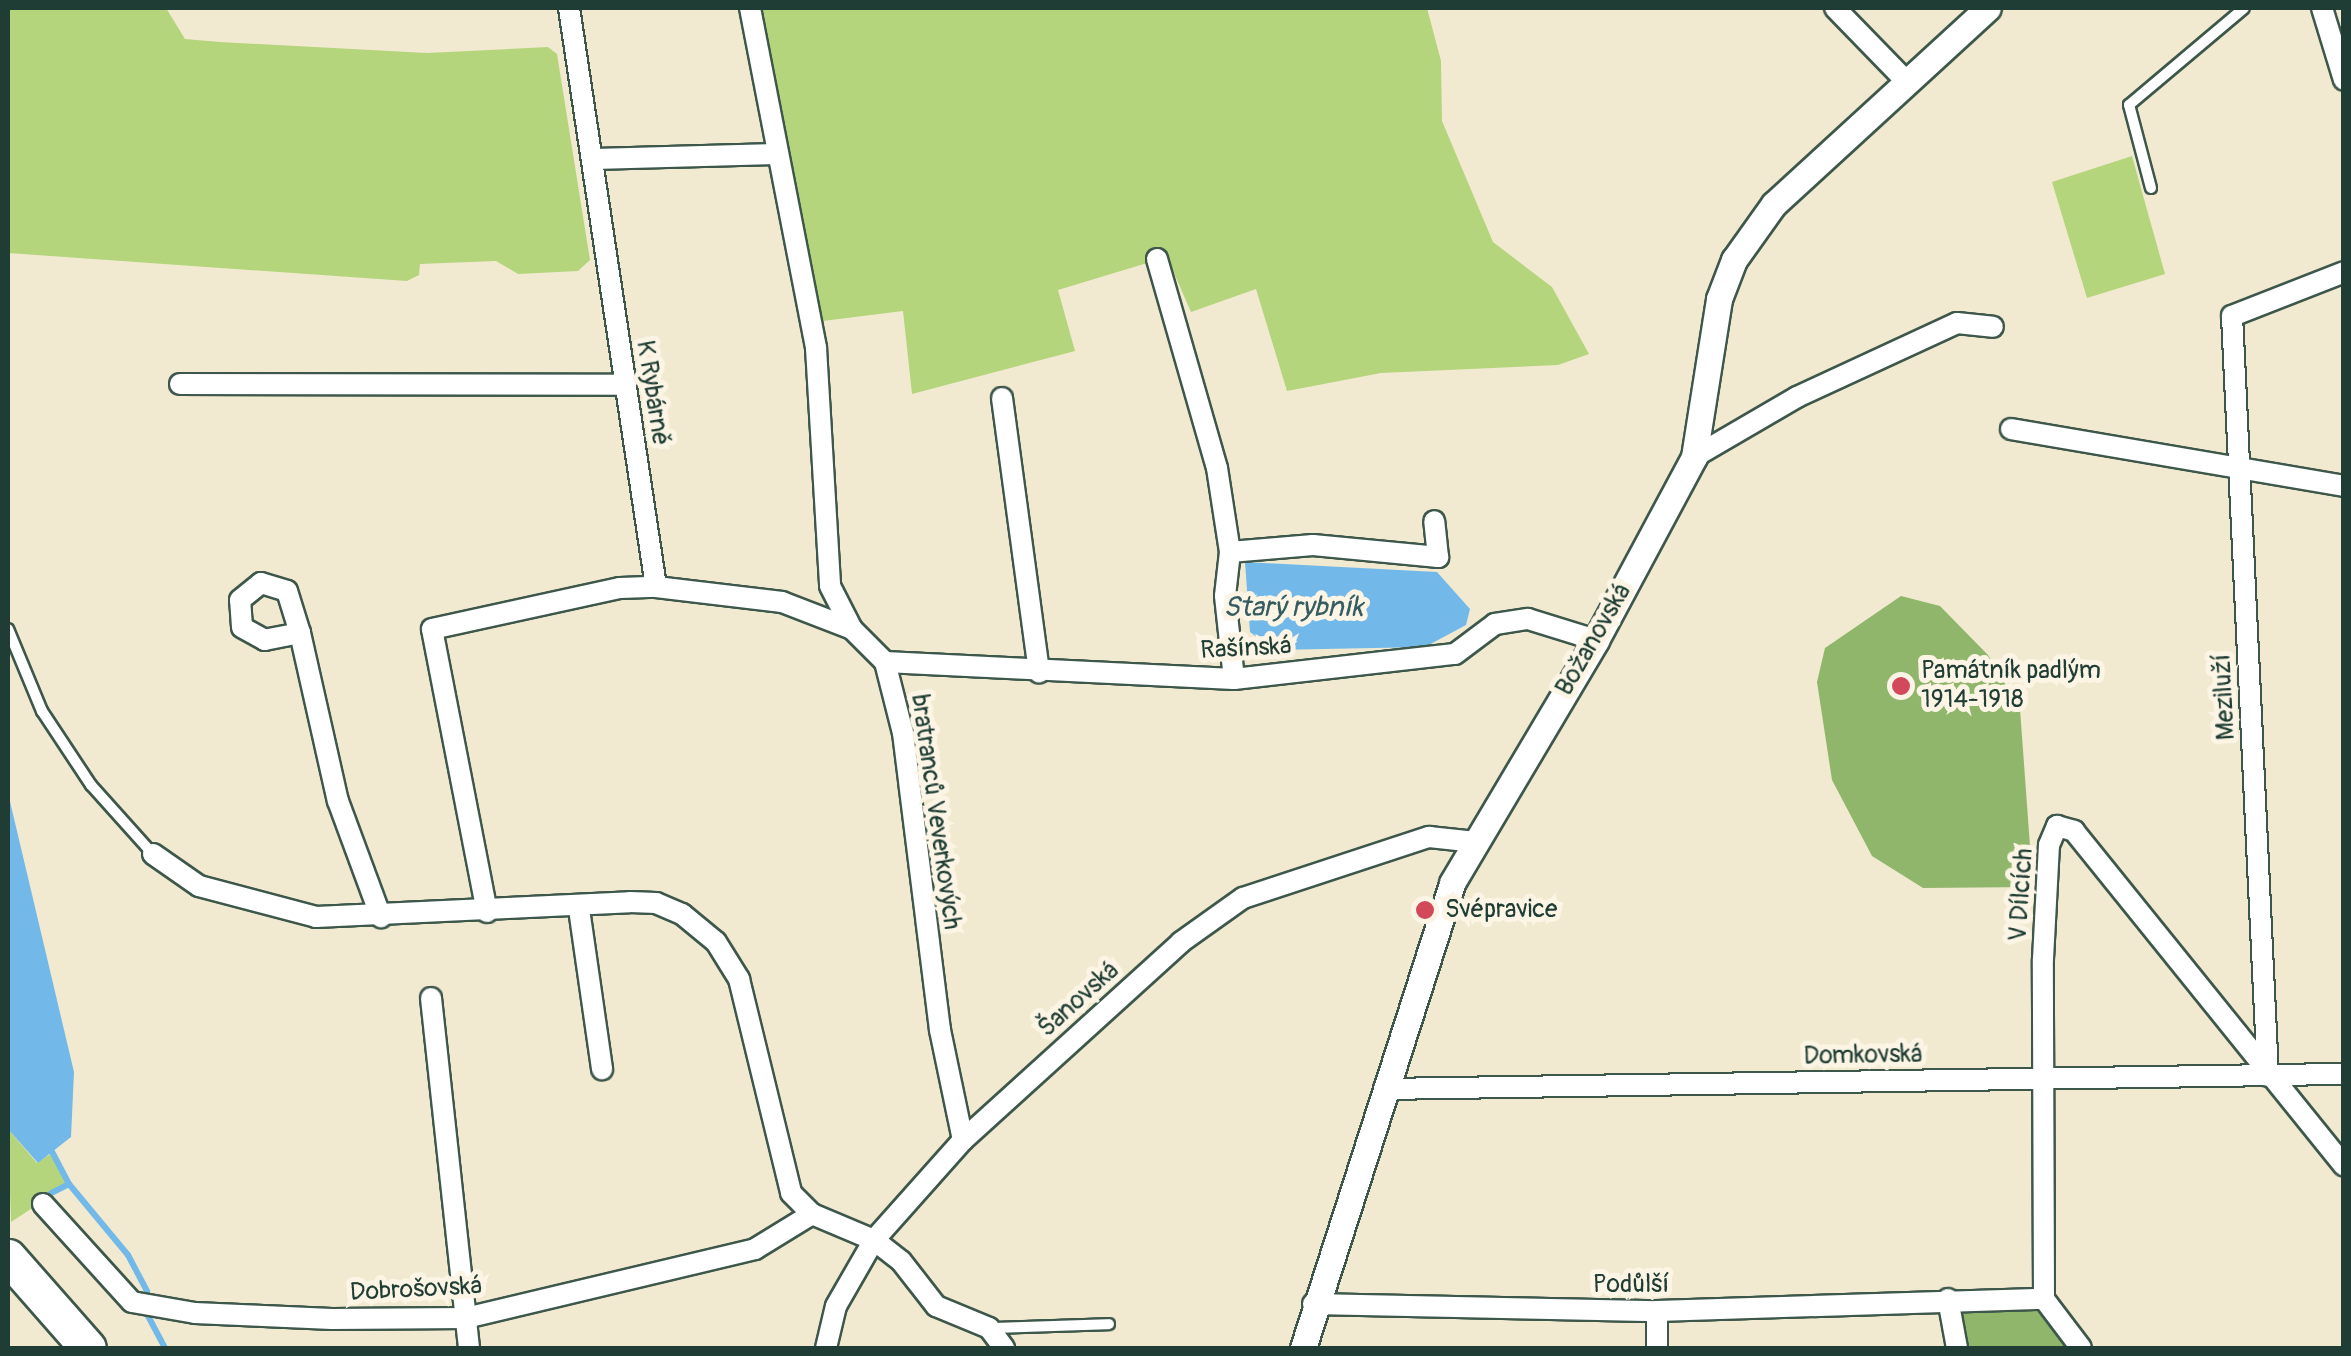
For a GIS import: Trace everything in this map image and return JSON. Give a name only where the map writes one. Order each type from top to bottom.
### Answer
[{"type":"highway","points":[[8,1257],[88,1348]]},
{"type":"street","name":"K Rybárně","points":[[569,8],[596,159],[656,587]]},
{"type":"street","points":[[750,8],[774,154],[816,348],[830,586],[852,629],[886,662]]},
{"type":"street","points":[[1835,8],[1907,82]]},
{"type":"street","name":"Božanovská","points":[[1303,1348],[1313,1304],[1452,883],[1596,640],[1694,457],[1720,299],[1734,260],[1774,204],[1988,8]]},
{"type":"street","points":[[2322,8],[2344,80]]},
{"type":"street","points":[[596,159],[774,154]]},
{"type":"street","points":[[1157,260],[1217,468],[1230,552],[1225,596],[1234,679]]},
{"type":"street","name":"Meziluží","points":[[2268,1076],[2232,316],[2344,272]]},
{"type":"street","points":[[1694,457],[1797,397],[1956,324],[1993,327]]},
{"type":"street","points":[[180,384],[626,385]]},
{"type":"street","points":[[1002,398],[1038,673]]},
{"type":"street","points":[[2010,429],[2344,486]]},
{"type":"street","points":[[1230,552],[1313,545],[1438,557],[1434,521]]},
{"type":"street","points":[[487,912],[432,630],[620,588],[656,587],[782,602],[852,629]]},
{"type":"street","name":"Rašínská","points":[[886,662],[1038,673],[1234,679],[1455,654],[1495,624],[1528,618],[1596,640]]},
{"type":"street","points":[[300,633],[338,801],[380,917]]},
{"type":"street","name":"bratranců Veverkových","points":[[886,662],[903,733],[940,1030],[963,1140]]},
{"type":"street","name":"V Dílcích","points":[[2044,1300],[2046,1079],[2042,959],[2049,844],[2057,826],[2074,832],[2268,1076]]},
{"type":"street","name":"Šanovská","points":[[826,1348],[836,1306],[874,1240],[963,1140],[1181,942],[1243,898],[1430,837],[1476,842]]},
{"type":"street","points":[[154,854],[199,886],[242,902],[316,917],[656,903],[716,942],[752,1016],[791,1193],[812,1214],[874,1240],[901,1261],[936,1306],[989,1328],[1004,1348]]},
{"type":"street","points":[[579,909],[602,1069]]},
{"type":"street","points":[[432,998],[469,1348]]},
{"type":"street","name":"Domkovská","points":[[1384,1088],[2344,1074]]},
{"type":"street","points":[[2268,1076],[2344,1166]]},
{"type":"street","name":"Dobrošovská","points":[[43,1204],[132,1302],[206,1314],[466,1318],[754,1249],[812,1214]]},
{"type":"street","points":[[1948,1299],[1958,1348]]},
{"type":"street","name":"Podůlší","points":[[1313,1304],[1657,1312],[1948,1299],[2044,1300]]},
{"type":"street","points":[[2044,1300],[2081,1348]]},
{"type":"street","points":[[1657,1312],[1657,1348]]},
{"type":"lane","points":[[2151,188],[2129,105],[2244,8]]},
{"type":"lane","points":[[8,630],[42,711],[91,785],[154,854]]},
{"type":"lane","points":[[989,1328],[1109,1324]]},
{"type":"green space","points":[[8,8],[166,8],[185,39],[220,42],[427,53],[548,47],[557,54],[590,260],[578,271],[518,274],[496,261],[420,264],[419,275],[407,281],[8,253]]},
{"type":"green space","points":[[760,8],[1427,8],[1441,61],[1442,121],[1493,242],[1552,287],[1589,354],[1558,365],[1381,373],[1287,391],[1256,289],[1191,312],[1167,257],[1058,290],[1075,351],[912,394],[903,311],[823,321]]},
{"type":"green space","points":[[2132,156],[2165,274],[2087,298],[2052,182]]},
{"type":"green space","points":[[1901,596],[1940,606],[1988,655],[2020,709],[2033,887],[1923,888],[1872,856],[1832,780],[1817,682],[1825,648]]},
{"type":"green space","points":[[8,1129],[37,1163],[52,1153],[69,1184],[11,1222]]},
{"type":"green space","points":[[2026,1302],[2046,1312],[2071,1348],[1962,1348],[1956,1307]]},
{"type":"water","name":"Starý rybník","points":[[1245,562],[1437,572],[1470,609],[1466,625],[1425,647],[1274,650],[1250,632]]},
{"type":"water","points":[[8,793],[74,1072],[71,1137],[38,1163],[8,1129]]},
{"type":"waterway","points":[[49,1146],[69,1184],[51,1193]]},
{"type":"waterway","points":[[69,1184],[128,1255],[147,1291]]},
{"type":"waterway","points":[[147,1314],[165,1348]]},
{"type":"place","name":"Památník padlým 1914-1918","points":[[1901,686]]},
{"type":"place","name":"Svépravice","points":[[1425,910]]}]
